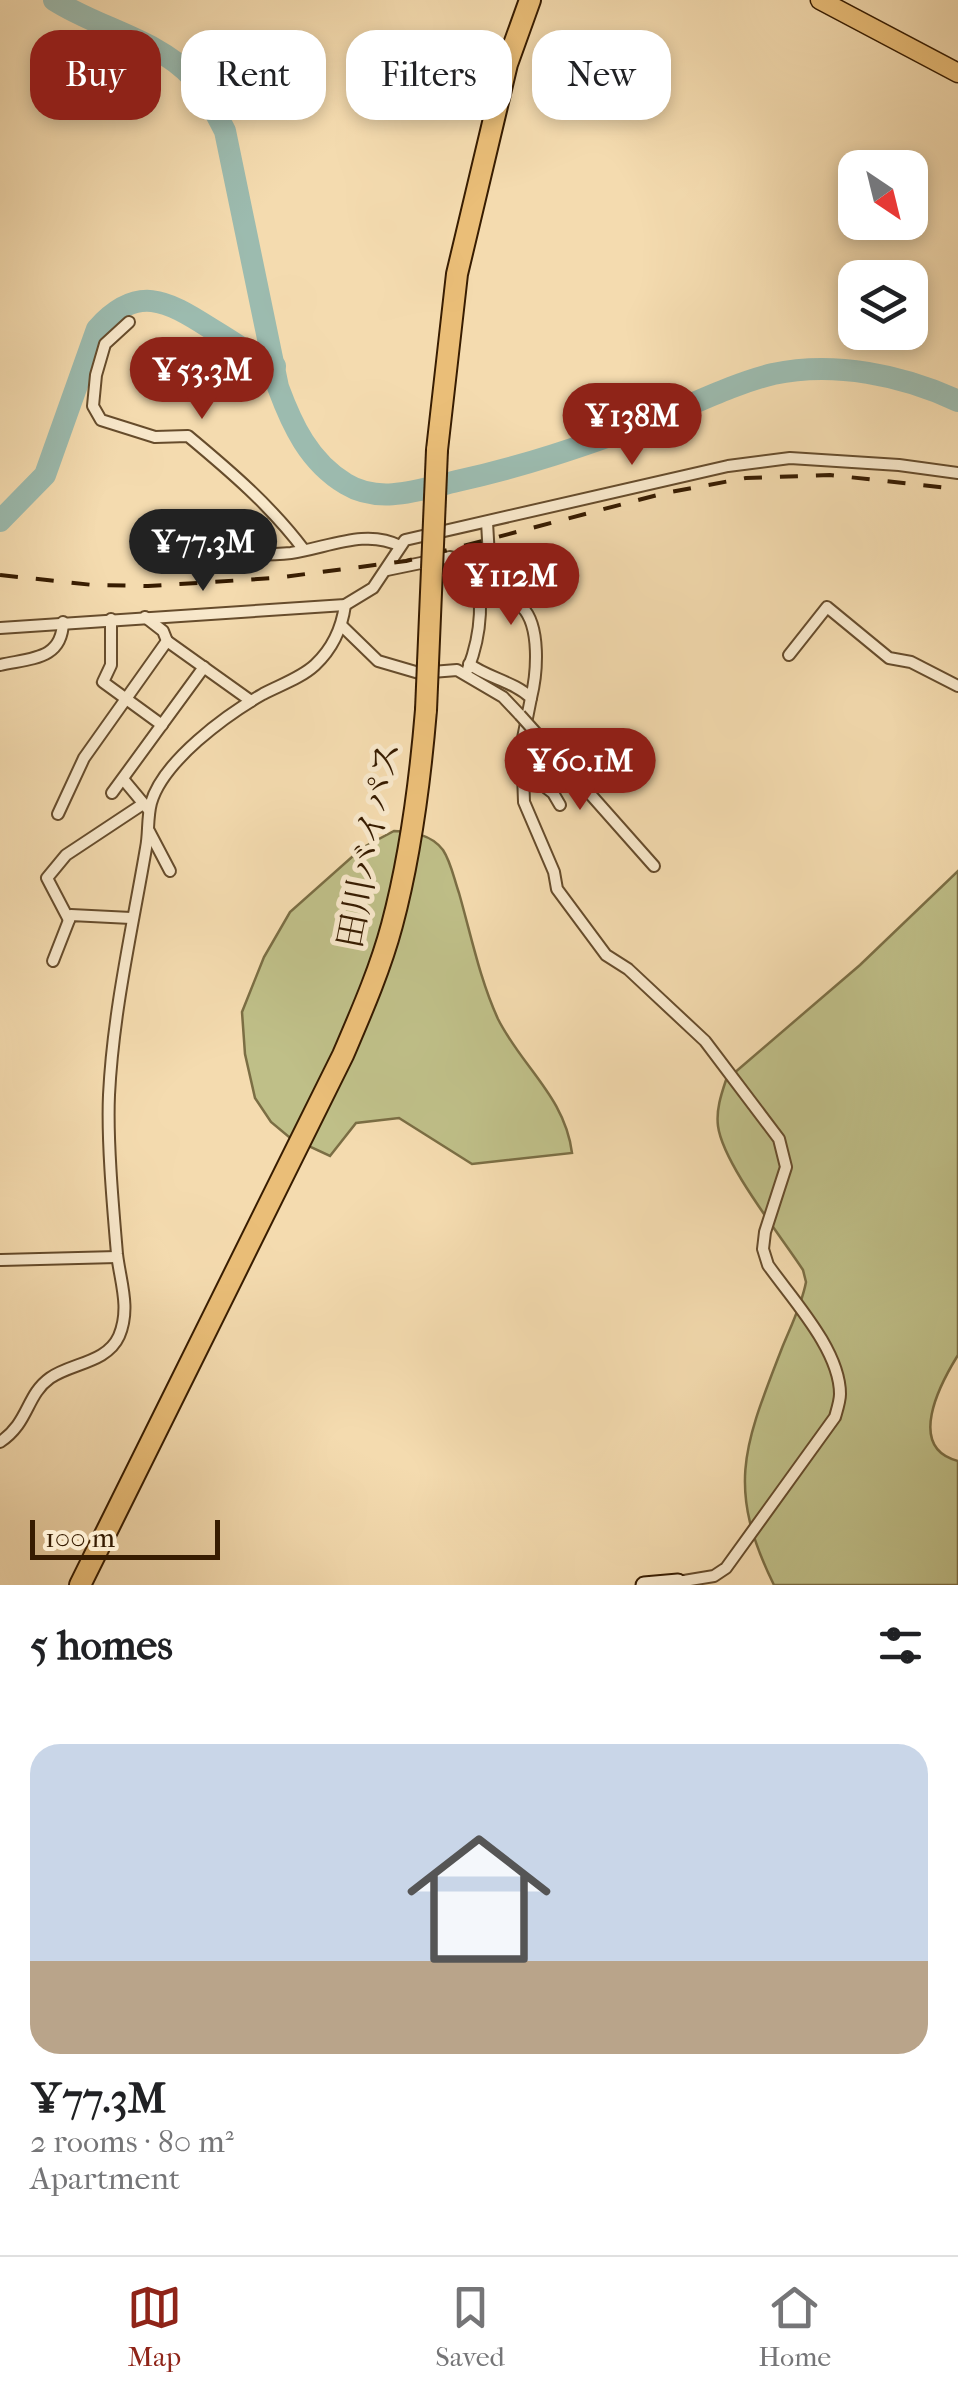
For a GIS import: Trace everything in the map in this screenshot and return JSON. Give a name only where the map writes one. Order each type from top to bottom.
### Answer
[{"type":"highway","name":"田川バイパス","points":[[80,1585],[342,1055],[392,926],[420,786],[437,450],[457,274],[506,64],[530,0]]},
{"type":"main road","points":[[820,0],[958,73]]},
{"type":"street","points":[[129,322],[105,344],[96,375],[93,406],[102,420],[155,437],[188,436],[246,485],[285,524],[304,550]]},
{"type":"street","points":[[0,628],[345,605],[373,588],[400,546],[415,537],[728,466],[790,458],[898,465],[958,474]]},
{"type":"street","points":[[486,522],[488,557],[495,584],[523,608],[532,624],[536,678],[522,743],[524,802],[558,889],[606,955],[628,969],[706,1042],[779,1139],[786,1168],[763,1248],[768,1265],[830,1353],[840,1394],[835,1417],[726,1568],[714,1576],[680,1584],[644,1585]]},
{"type":"street","points":[[202,555],[304,550],[368,538],[384,538],[400,546]]},
{"type":"street","points":[[387,570],[450,557],[467,561],[488,557]]},
{"type":"street","points":[[467,561],[474,571],[479,625],[467,670]]},
{"type":"street","points":[[69,920],[46,878],[66,855],[147,808],[183,754],[251,701],[312,668],[342,626],[345,605]]},
{"type":"street","points":[[789,655],[827,607],[889,658],[911,662],[958,686]]},
{"type":"street","points":[[145,617],[163,631],[167,641],[251,701]]},
{"type":"street","points":[[111,619],[111,665],[103,682],[162,725]]},
{"type":"street","points":[[0,665],[52,651],[62,638],[63,622]]},
{"type":"street","points":[[342,626],[378,661],[391,668],[418,673],[467,670],[524,692],[530,698]]},
{"type":"street","points":[[58,814],[84,758],[167,641]]},
{"type":"street","points":[[112,794],[204,668]]},
{"type":"street","points":[[467,670],[503,697],[654,866]]},
{"type":"street","points":[[523,770],[560,804]]},
{"type":"street","points":[[0,1442],[15,1432],[39,1388],[49,1378],[100,1356],[118,1336],[124,1313],[109,1096],[132,918],[148,830],[147,808],[123,779]]},
{"type":"street","points":[[148,830],[170,871]]},
{"type":"street","points":[[54,961],[71,915],[132,918]]},
{"type":"street","points":[[1,1260],[118,1257]]},
{"type":"green space","points":[[394,831],[427,837],[446,855],[498,1019],[561,1115],[572,1153],[472,1164],[399,1118],[356,1123],[330,1156],[289,1137],[271,1122],[255,1098],[245,1054],[242,1012],[264,957],[290,912],[362,848]]},
{"type":"green space","points":[[958,871],[958,1355],[936,1398],[930,1429],[942,1454],[958,1461],[958,1585],[774,1585],[749,1520],[746,1465],[758,1412],[806,1282],[803,1270],[730,1160],[718,1126],[721,1097],[726,1080],[860,965]]},
{"type":"waterway","points":[[54,0],[162,53],[192,77],[206,96],[225,131],[283,401],[312,454],[333,475],[359,490],[401,493],[505,469],[646,423],[741,384],[796,370],[868,373],[914,384],[958,401]]},
{"type":"waterway","points":[[0,521],[45,475],[97,329],[125,306],[152,301],[165,304],[275,366]]},
{"type":"railway","points":[[0,575],[93,585],[148,586],[275,578],[406,561],[665,493],[746,478],[830,475],[958,489]]}]
